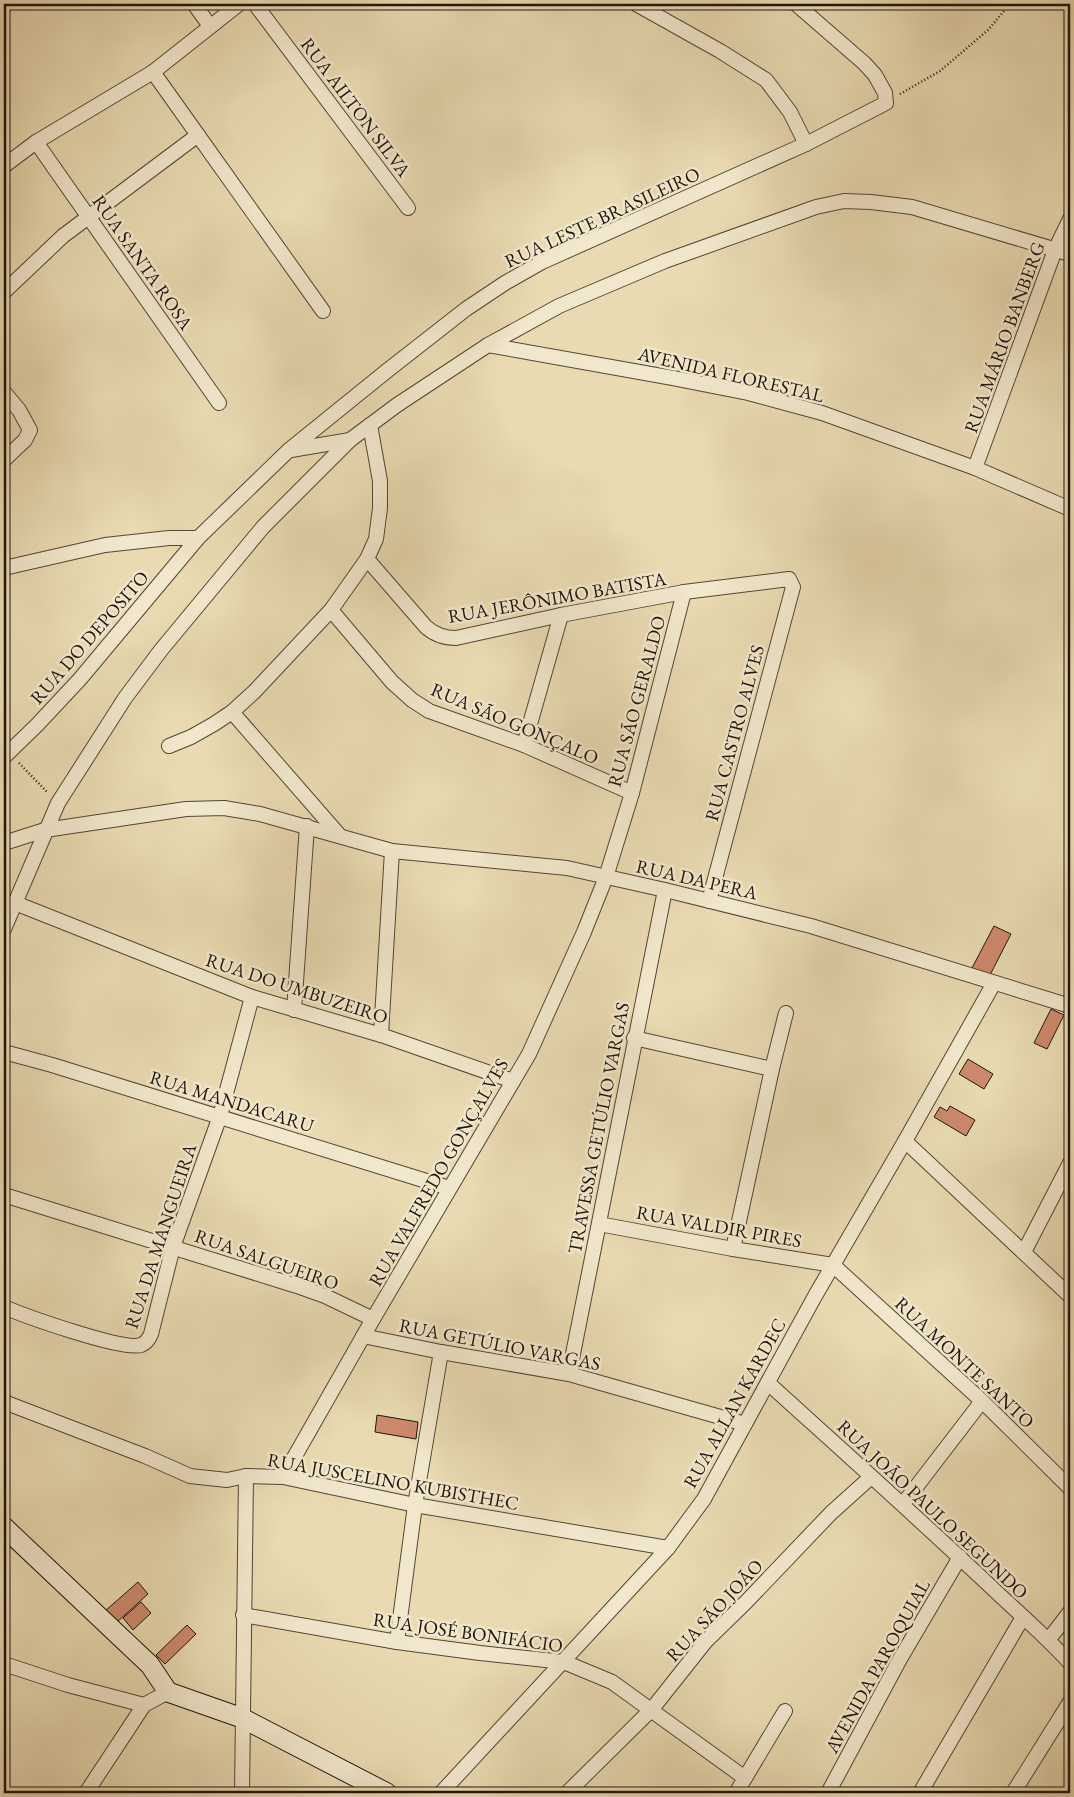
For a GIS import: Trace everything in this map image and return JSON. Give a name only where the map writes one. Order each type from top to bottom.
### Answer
[{"type":"street","points":[[194,4],[210,26]]},
{"type":"street","points":[[4,166],[36,142],[153,72],[239,4]]},
{"type":"street","name":"RUA AILTON SILVA","points":[[256,4],[408,208]]},
{"type":"street","points":[[636,4],[720,50],[766,80],[790,112],[806,144]]},
{"type":"street","points":[[796,4],[864,63],[875,75],[885,93],[886,102]]},
{"type":"street","points":[[153,72],[323,311]]},
{"type":"street","name":"RUA LESTE BRASILEIRO","points":[[198,538],[289,450],[388,370],[466,310],[505,283],[542,262],[806,144],[886,102]]},
{"type":"street","points":[[4,292],[63,236],[198,135]]},
{"type":"street","name":"RUA SANTA ROSA","points":[[36,142],[219,403]]},
{"type":"street","points":[[4,929],[58,803],[125,698],[161,650],[263,527],[350,440],[405,400],[488,345],[559,306],[665,261],[816,207],[844,201],[871,202],[912,208],[1070,254]]},
{"type":"street","name":"RUA MÁRIO BANBERG","points":[[975,468],[1055,250],[1070,220]]},
{"type":"street","name":"AVENIDA FLORESTAL","points":[[488,345],[748,393],[822,413],[975,468],[1070,509]]},
{"type":"street","points":[[4,392],[19,410],[30,430],[25,440],[4,460]]},
{"type":"street","points":[[169,746],[191,737],[232,712],[254,692],[331,610],[367,559],[376,540],[380,508],[380,481],[370,425]]},
{"type":"street","points":[[289,450],[350,440]]},
{"type":"street","points":[[4,568],[105,544],[169,538],[198,538]]},
{"type":"street","name":"RUA DO DEPOSITO","points":[[6,755],[80,679],[198,538]]},
{"type":"street","name":"RUA JERÔNIMO BATISTA","points":[[367,559],[426,627],[433,633],[447,638],[456,638],[561,615],[684,592],[786,579]]},
{"type":"street","name":"RUA CASTRO ALVES","points":[[709,901],[792,587],[790,580],[786,579]]},
{"type":"street","name":"RUA SÃO GERALDO","points":[[606,877],[632,793],[684,592]]},
{"type":"street","name":"RUA SÃO GONÇALO","points":[[331,610],[392,682],[412,700],[429,711],[524,746],[632,793]]},
{"type":"street","points":[[524,746],[561,615]]},
{"type":"street","points":[[232,712],[340,836]]},
{"type":"street","name":"RUA DA PERA","points":[[4,844],[45,830],[186,809],[217,808],[260,814],[392,851],[567,868],[665,890],[811,926],[1070,1006]]},
{"type":"street","points":[[294,1010],[307,826]]},
{"type":"street","points":[[381,1035],[392,851]]},
{"type":"street","name":"RUA VALFREDO GONÇALVES","points":[[283,1477],[528,1054],[584,932],[606,877]]},
{"type":"street","name":"TRAVESSA GETÚLIO VARGAS","points":[[568,1374],[665,890]]},
{"type":"street","name":"RUA DO UMBUZEIRO","points":[[15,903],[252,997],[381,1035],[513,1081]]},
{"type":"street","name":"RUA ALLAN KARDEC","points":[[441,1793],[668,1548],[704,1499],[814,1296],[905,1142],[994,983]]},
{"type":"street","name":"RUA DA MANGUEIRA","points":[[4,1307],[20,1314],[117,1344],[137,1346],[148,1339],[173,1247],[220,1116],[252,997]]},
{"type":"street","points":[[733,1249],[772,1069],[786,1014]]},
{"type":"street","points":[[634,1038],[772,1069]]},
{"type":"street","name":"RUA MANDACARU","points":[[4,1052],[52,1064],[449,1188]]},
{"type":"street","points":[[905,1142],[1070,1296]]},
{"type":"street","points":[[1024,1252],[1070,1163]]},
{"type":"street","name":"RUA SALGUEIRO","points":[[4,1195],[325,1296],[373,1319]]},
{"type":"street","name":"RUA VALDIR PIRES","points":[[599,1224],[833,1265]]},
{"type":"street","name":"RUA MONTE SANTO","points":[[833,1265],[982,1401],[1070,1488]]},
{"type":"street","name":"RUA GETÚLIO VARGAS","points":[[363,1336],[441,1352],[568,1374],[744,1424]]},
{"type":"street","points":[[397,1642],[415,1505],[441,1352]]},
{"type":"street","name":"RUA JOÃO PAULO SEGUNDO","points":[[768,1383],[903,1504],[1023,1618],[1049,1639],[1070,1663]]},
{"type":"street","points":[[903,1504],[982,1401]]},
{"type":"street","name":"RUA JUSCELINO KUBISTHEC","points":[[4,1402],[146,1456],[190,1476],[227,1480],[246,1476],[283,1477],[415,1505],[668,1548]]},
{"type":"street","points":[[242,1793],[246,1476]]},
{"type":"street","name":"RUA SÃO JOÃO","points":[[567,1793],[652,1709],[706,1641],[753,1596],[831,1513],[871,1477]]},
{"type":"street","points":[[4,1527],[150,1665],[168,1692],[242,1718],[387,1793]]},
{"type":"street","name":"AVENIDA PAROQUIAL","points":[[828,1793],[900,1659],[960,1557]]},
{"type":"street","points":[[1049,1639],[1070,1612]]},
{"type":"street","name":"RUA JOSÉ BONIFÁCIO","points":[[243,1616],[397,1642],[564,1662],[612,1682],[652,1709],[745,1778]]},
{"type":"street","points":[[920,1793],[1023,1618]]},
{"type":"street","points":[[4,1664],[68,1685],[144,1705]]},
{"type":"street","points":[[86,1793],[144,1705],[168,1692]]},
{"type":"street","points":[[1013,1793],[1070,1702]]},
{"type":"street","points":[[736,1793],[785,1711]]},
{"type":"path","points":[[886,102],[940,71],[988,30],[1010,4]]},
{"type":"path","points":[[6,755],[58,803]]},
{"type":"building","points":[[994,926],[1011,934],[989,977],[972,968]]},
{"type":"building","points":[[1051,1009],[1064,1015],[1047,1049],[1034,1043]]},
{"type":"building","points":[[968,1059],[993,1074],[984,1089],[959,1074]]},
{"type":"building","points":[[950,1106],[975,1120],[966,1136],[934,1117],[940,1107],[947,1111]]},
{"type":"building","points":[[377,1415],[418,1422],[416,1439],[375,1432]]},
{"type":"building","points":[[138,1582],[148,1594],[116,1623],[105,1611]]},
{"type":"building","points":[[141,1602],[151,1613],[133,1630],[123,1618]]},
{"type":"building","points":[[187,1625],[196,1634],[165,1664],[156,1655]]}]
